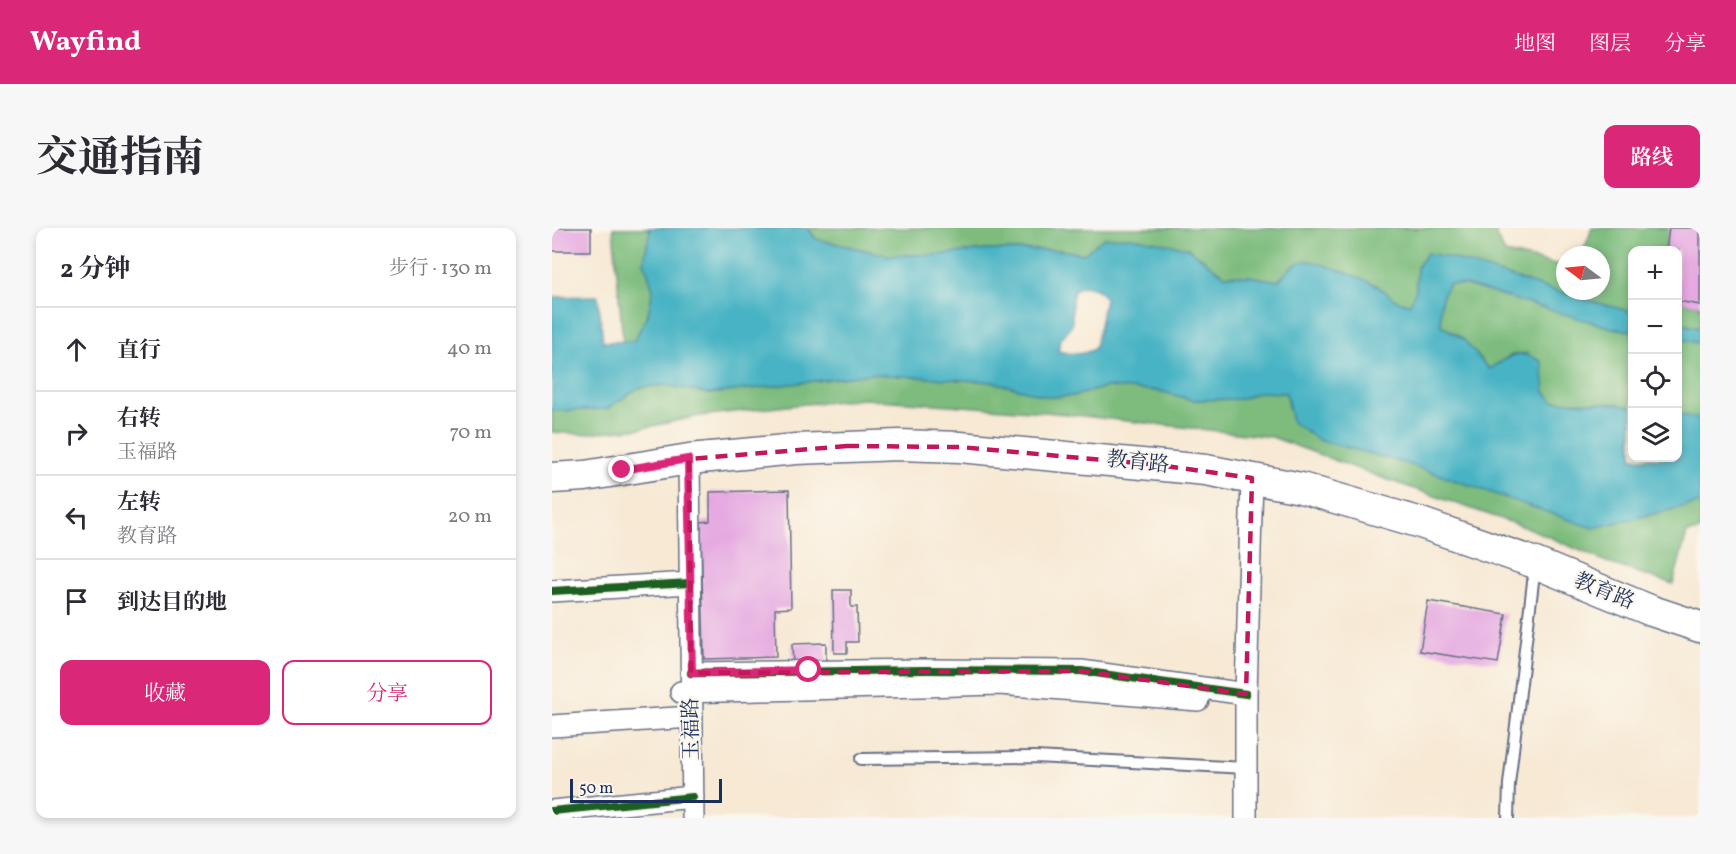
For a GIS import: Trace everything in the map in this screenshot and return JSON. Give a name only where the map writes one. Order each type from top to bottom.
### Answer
[{"type":"main road","name":"教育路","points":[[552,478],[585,476],[688,459],[847,446],[960,447],[1159,465],[1252,478],[1350,501],[1418,522],[1535,564],[1700,627]]},
{"type":"street","name":"玉福路","points":[[688,459],[693,818]]},
{"type":"street","points":[[1246,818],[1246,768],[1238,698],[1252,478]]},
{"type":"street","points":[[552,591],[690,583]]},
{"type":"street","points":[[692,673],[915,670],[1081,671],[1238,698]]},
{"type":"street","points":[[681,692],[999,684],[1238,698]]},
{"type":"street","points":[[552,726],[692,717]]},
{"type":"street","points":[[552,811],[693,797]]},
{"type":"lane","points":[[1508,818],[1509,784],[1535,564]]},
{"type":"lane","points":[[861,759],[1035,757],[1246,768]]},
{"type":"highlighted area","points":[[847,446],[960,447],[1159,465],[1252,478],[1246,694],[1081,671],[691,673],[689,459]]},
{"type":"green space","points":[[613,228],[648,228],[650,231],[644,261],[653,289],[648,314],[634,341],[623,342]]},
{"type":"green space","points":[[808,228],[1496,228],[1496,236],[1505,253],[1556,264],[1556,291],[1451,258],[1417,267],[1416,290],[1411,304],[1399,303],[1374,284],[1291,267],[1278,281],[1224,275],[1188,248],[1104,238],[1084,254],[1060,250],[988,250],[935,255],[887,255],[816,239]]},
{"type":"green space","points":[[1592,228],[1669,228],[1667,246],[1628,246],[1628,311],[1586,300],[1610,300],[1610,246],[1585,246]]},
{"type":"green space","points":[[1449,284],[1466,285],[1612,328],[1628,330],[1628,406],[1553,401],[1545,392],[1527,353],[1511,355],[1489,369],[1463,339],[1441,325],[1440,308]]},
{"type":"green space","points":[[1682,302],[1700,305],[1700,328],[1682,324]]},
{"type":"green space","points":[[1682,340],[1700,343],[1700,419],[1682,415]]},
{"type":"green space","points":[[872,374],[993,382],[1049,397],[1073,396],[1107,387],[1160,391],[1192,400],[1241,399],[1259,392],[1286,393],[1288,407],[1319,440],[1408,464],[1593,528],[1700,503],[1700,531],[1687,533],[1673,584],[1611,564],[1533,530],[1272,437],[1046,412],[865,399],[699,416],[643,428],[583,434],[552,432],[552,411],[607,409],[638,388],[666,385],[709,394]]},
{"type":"water","points":[[648,228],[808,228],[816,239],[887,255],[935,255],[988,250],[1060,250],[1084,254],[1104,238],[1131,237],[1188,248],[1224,275],[1278,281],[1296,264],[1309,261],[1368,281],[1395,299],[1410,304],[1416,290],[1417,267],[1427,253],[1451,258],[1556,291],[1556,300],[1586,300],[1628,311],[1628,330],[1612,328],[1466,285],[1449,284],[1442,298],[1440,314],[1441,325],[1463,339],[1489,369],[1509,357],[1520,354],[1542,362],[1545,392],[1553,401],[1628,406],[1628,462],[1682,462],[1682,415],[1700,419],[1700,503],[1593,528],[1408,464],[1319,440],[1292,422],[1286,393],[1259,392],[1241,399],[1192,400],[1160,391],[1107,387],[1073,396],[1049,397],[993,382],[872,374],[709,394],[666,385],[638,388],[607,409],[552,411],[552,297],[598,296],[603,342],[634,341],[648,315],[653,289],[644,261],[650,231]],"holes":[[[1083,286],[1099,291],[1105,299],[1094,349],[1076,354],[1058,351],[1060,340],[1072,325],[1074,290]]]},
{"type":"water","points":[[1682,324],[1700,328],[1700,343],[1682,340]]},
{"type":"building","points":[[552,228],[591,228],[591,251],[552,251]]},
{"type":"building","points":[[1669,228],[1700,228],[1700,305],[1682,302],[1682,246],[1667,246]]},
{"type":"building","points":[[789,490],[791,608],[775,609],[776,657],[704,659],[701,522],[710,521],[710,492]]},
{"type":"building","points":[[833,590],[851,590],[851,607],[857,607],[858,642],[847,642],[847,653],[834,653]]},
{"type":"building","points":[[1428,601],[1506,614],[1498,663],[1420,651]]},
{"type":"building","points":[[826,643],[826,665],[793,666],[792,644]]},
{"type":"cycle path","points":[[552,591],[690,583]]},
{"type":"cycle path","points":[[691,673],[1081,671],[1246,694]]},
{"type":"cycle path","points":[[552,811],[693,797]]},
{"type":"route","points":[[622,470],[688,459],[692,673],[809,670]]}]
